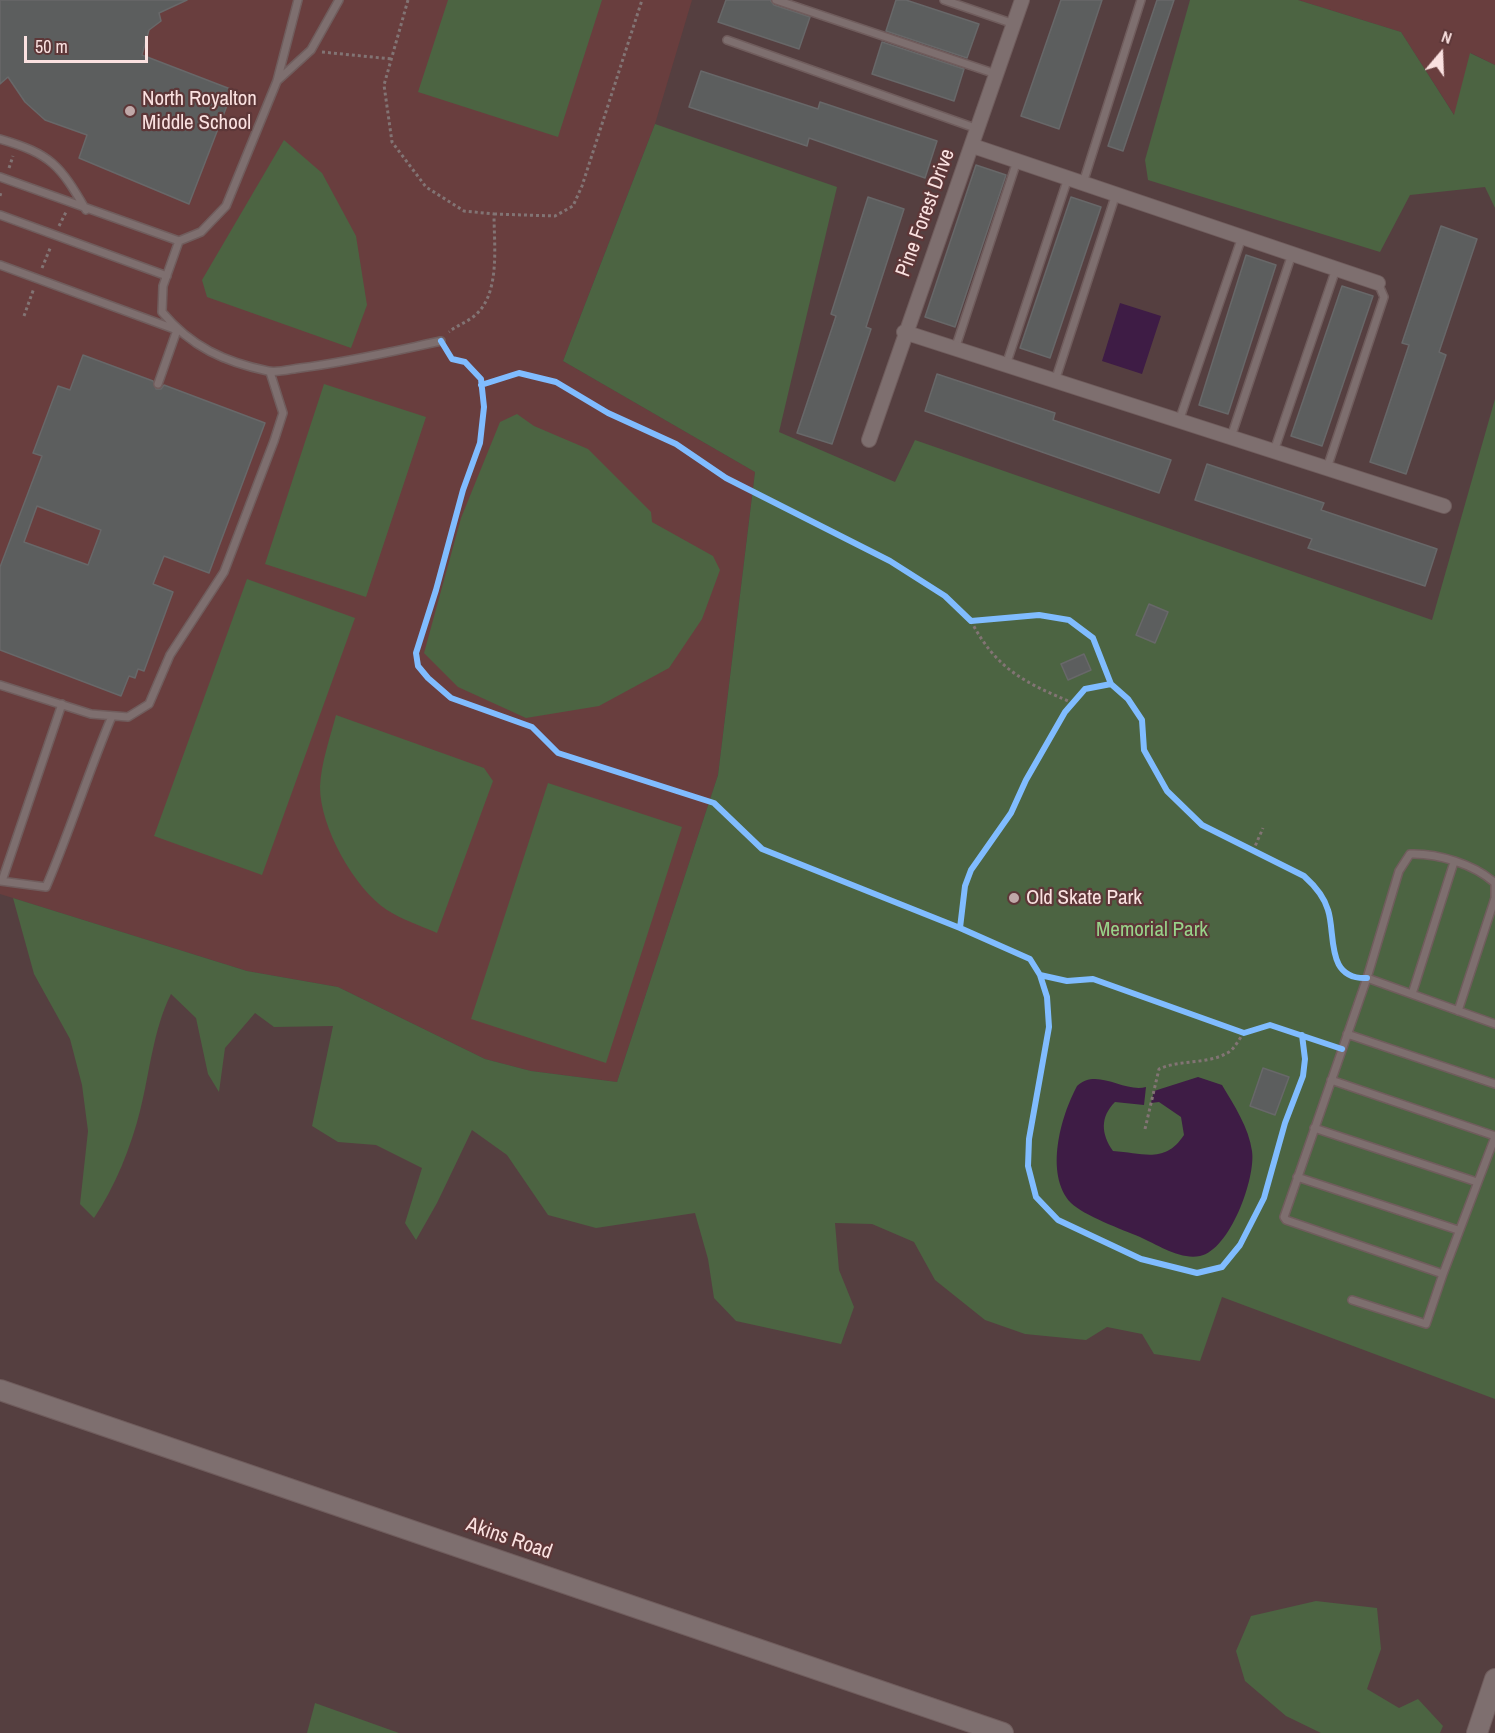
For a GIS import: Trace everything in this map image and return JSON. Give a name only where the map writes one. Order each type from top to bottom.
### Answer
[{"type":"street","name":"Pine Forest Drive","points":[[869,440],[904,332],[973,146],[1022,0]]},
{"type":"street","points":[[973,146],[1378,283]]},
{"type":"street","points":[[904,332],[1444,506]]},
{"type":"street","name":"Akins Road","points":[[0,1390],[1003,1733]]},
{"type":"street","points":[[1477,1733],[1495,1679]]},
{"type":"lane","points":[[0,177],[86,210],[179,241],[201,232],[226,206],[277,81],[298,0]]},
{"type":"lane","points":[[277,81],[311,50],[339,0]]},
{"type":"lane","points":[[776,0],[996,74]]},
{"type":"lane","points":[[944,0],[1014,24]]},
{"type":"lane","points":[[1083,183],[1141,0]]},
{"type":"lane","points":[[727,40],[978,129]]},
{"type":"lane","points":[[0,139],[46,157],[64,173],[86,210]]},
{"type":"lane","points":[[955,349],[1017,160]]},
{"type":"lane","points":[[1006,365],[1068,178]]},
{"type":"lane","points":[[1055,381],[1116,194]]},
{"type":"lane","points":[[0,215],[167,276]]},
{"type":"lane","points":[[1179,421],[1242,237]]},
{"type":"lane","points":[[179,241],[167,276],[162,312],[177,330],[196,346],[213,353],[270,372],[335,363],[441,341]]},
{"type":"lane","points":[[1231,437],[1292,254]]},
{"type":"lane","points":[[0,265],[177,330]]},
{"type":"lane","points":[[1274,451],[1336,269]]},
{"type":"lane","points":[[1327,468],[1384,297],[1378,283]]},
{"type":"lane","points":[[158,384],[177,330]]},
{"type":"lane","points":[[0,685],[91,714],[128,717],[149,704],[170,655],[224,572],[283,413],[270,372]]},
{"type":"lane","points":[[62,704],[1,881],[46,887],[112,716]]},
{"type":"lane","points":[[1443,1274],[1286,1220],[1284,1213],[1367,978],[1398,871],[1410,854],[1428,854],[1454,862],[1484,873],[1495,883],[1495,898],[1458,1011]]},
{"type":"lane","points":[[1412,994],[1454,862]]},
{"type":"lane","points":[[1367,978],[1495,1024]]},
{"type":"lane","points":[[1347,1034],[1495,1084]]},
{"type":"lane","points":[[1331,1080],[1495,1136],[1458,1230],[1426,1324],[1352,1300]]},
{"type":"lane","points":[[1314,1128],[1477,1182]]},
{"type":"lane","points":[[1297,1177],[1458,1230]]},
{"type":"path","points":[[408,0],[384,85],[392,142],[426,187],[464,211],[555,216],[573,206],[582,186],[642,0]]},
{"type":"path","points":[[327,52],[392,59]]},
{"type":"path","points":[[9,168],[13,156]]},
{"type":"path","points":[[61,221],[66,212]]},
{"type":"path","points":[[441,341],[450,331],[474,316],[489,296],[494,256],[494,214]]},
{"type":"path","points":[[965,615],[1001,663],[1025,683],[1073,703]]},
{"type":"path","points":[[971,621],[982,620]]},
{"type":"path","points":[[1065,712],[1079,696]]},
{"type":"path","points":[[1253,851],[1263,828]]},
{"type":"path","points":[[1243,845],[1263,856]]},
{"type":"path","points":[[1233,1030],[1244,1034]]},
{"type":"path","points":[[1145,1129],[1159,1068],[1174,1062],[1215,1057],[1230,1052],[1244,1034],[1252,1031]]},
{"type":"shaded area","points":[[0,0],[692,0],[655,124],[563,361],[755,472],[718,775],[617,1082],[531,1071],[485,1059],[338,987],[247,971],[0,894]]},
{"type":"shaded area","points":[[1298,0],[1495,0],[1495,65],[1471,53],[1455,116],[1401,32]]},
{"type":"shaded area","points":[[1120,303],[1161,316],[1142,374],[1102,361]]},
{"type":"shaded area","points":[[1198,1077],[1222,1085],[1248,1134],[1252,1163],[1245,1195],[1231,1227],[1211,1251],[1192,1257],[1169,1251],[1077,1208],[1063,1191],[1058,1177],[1057,1161],[1061,1129],[1071,1098],[1077,1086],[1085,1081],[1093,1079],[1129,1087],[1146,1087],[1144,1105],[1115,1102],[1107,1114],[1104,1132],[1113,1151],[1153,1155],[1169,1150],[1184,1135],[1181,1117],[1159,1102],[1151,1103],[1154,1091]]},
{"type":"green space","points":[[448,0],[602,0],[558,137],[418,92]]},
{"type":"green space","points":[[1190,0],[1298,0],[1401,32],[1454,115],[1470,53],[1495,65],[1495,208],[1485,187],[1410,195],[1380,252],[1148,180],[1145,160]]},
{"type":"green space","name":"Memorial Park","points":[[655,124],[837,187],[779,432],[895,482],[915,440],[1432,620],[1495,399],[1495,1399],[1222,1297],[1200,1361],[1154,1354],[1142,1334],[1107,1327],[1086,1340],[1025,1334],[985,1320],[935,1280],[914,1242],[872,1224],[835,1223],[839,1270],[854,1307],[841,1344],[736,1321],[714,1298],[708,1259],[695,1213],[596,1228],[548,1215],[507,1155],[472,1130],[437,1203],[416,1240],[405,1223],[422,1168],[376,1145],[338,1142],[312,1126],[333,1026],[274,1027],[255,1013],[225,1048],[219,1092],[208,1074],[196,1018],[171,994],[152,1051],[132,1139],[121,1166],[94,1218],[80,1204],[88,1131],[82,1085],[70,1039],[34,974],[13,898],[247,971],[338,987],[485,1059],[531,1071],[617,1082],[718,775],[755,472],[563,361]]},
{"type":"green space","points":[[284,140],[322,173],[356,236],[367,305],[351,348],[207,297],[202,280]]},
{"type":"green space","points":[[324,384],[426,417],[366,597],[265,564]]},
{"type":"green space","points":[[517,414],[534,426],[588,449],[651,512],[652,522],[713,556],[720,570],[702,619],[669,668],[599,706],[526,718],[458,687],[424,653],[461,518],[500,422]]},
{"type":"green space","points":[[247,579],[355,618],[262,875],[154,836]]},
{"type":"green space","points":[[336,715],[484,768],[493,781],[437,933],[387,910],[375,900],[351,872],[332,838],[320,787],[324,760]]},
{"type":"green space","points":[[548,783],[682,827],[606,1063],[471,1019]]},
{"type":"green space","points":[[1316,1601],[1377,1608],[1381,1649],[1367,1689],[1399,1708],[1418,1699],[1443,1726],[1440,1733],[1321,1733],[1286,1716],[1245,1681],[1236,1651],[1251,1616]]},
{"type":"green space","points":[[315,1703],[399,1733],[307,1733]]},
{"type":"building","name":"North Royalton Middle School","points":[[0,0],[187,0],[159,13],[161,21],[149,30],[142,55],[233,90],[189,204],[79,158],[87,135],[45,120],[25,102],[8,77],[0,84]]},
{"type":"building","points":[[726,0],[770,0],[774,5],[810,17],[799,49],[718,22]]},
{"type":"building","points":[[896,0],[906,0],[979,24],[967,58],[886,31]]},
{"type":"building","points":[[1061,0],[1102,0],[1059,129],[1021,116]]},
{"type":"building","points":[[1157,0],[1174,0],[1123,151],[1108,146]]},
{"type":"building","points":[[882,42],[964,69],[954,101],[872,74]]},
{"type":"building","points":[[701,71],[818,109],[820,102],[937,141],[925,178],[809,138],[807,146],[689,107]]},
{"type":"building","points":[[976,165],[1006,175],[955,327],[925,317]]},
{"type":"building","points":[[868,197],[904,209],[866,327],[871,329],[832,444],[797,433],[836,316],[831,314]]},
{"type":"building","points":[[1071,197],[1101,207],[1050,358],[1020,348]]},
{"type":"building","points":[[1441,226],[1477,239],[1439,352],[1446,355],[1406,474],[1370,462],[1409,345],[1402,343]]},
{"type":"building","points":[[1246,255],[1276,265],[1228,414],[1199,405]]},
{"type":"building","points":[[1342,286],[1373,296],[1322,446],[1291,436]]},
{"type":"building","points":[[83,355],[153,381],[156,389],[161,389],[164,385],[265,423],[209,573],[164,556],[153,584],[173,592],[144,671],[138,669],[135,678],[129,676],[121,696],[0,650],[0,567],[42,456],[33,453],[58,386],[70,390]],"holes":[[[37,506],[101,530],[88,565],[24,542]]]},
{"type":"building","points":[[937,374],[1055,413],[1053,420],[1171,460],[1159,493],[925,411]]},
{"type":"building","points":[[1207,464],[1324,503],[1321,510],[1437,549],[1425,586],[1308,548],[1312,539],[1195,500]]},
{"type":"building","points":[[1149,604],[1168,612],[1155,643],[1136,635]]},
{"type":"building","points":[[1084,654],[1091,670],[1068,680],[1061,664]]},
{"type":"building","points":[[1263,1068],[1289,1077],[1275,1115],[1250,1106]]},
{"type":"cycle path","points":[[441,341],[452,359],[465,362],[481,379],[484,407],[480,443],[463,490],[416,653],[418,666],[428,678],[451,698],[532,727],[558,753],[714,803],[762,849],[960,928]]},
{"type":"cycle path","points":[[481,385],[519,373],[556,382],[608,413],[676,444],[726,478],[890,561],[945,596],[971,621],[1039,615],[1069,620],[1093,638],[1111,684],[1128,699],[1142,720],[1144,750],[1167,791],[1202,825],[1308,879],[1326,905],[1338,964],[1344,972],[1354,977],[1367,978]]},
{"type":"cycle path","points":[[1111,684],[1085,689],[1065,712],[1026,780],[1011,813],[971,870],[965,886],[960,928],[1030,959],[1040,975],[1067,981],[1093,979],[1244,1033],[1270,1025],[1342,1049]]},
{"type":"cycle path","points":[[1040,975],[1047,997],[1049,1027],[1029,1139],[1028,1166],[1036,1197],[1058,1220],[1141,1259],[1197,1273],[1222,1267],[1240,1245],[1264,1198],[1285,1123],[1303,1076],[1305,1059],[1302,1035]]},
{"type":"place","name":"North Royalton Middle School","points":[[130,111]]},
{"type":"place","name":"Old Skate Park","points":[[1014,898]]}]
